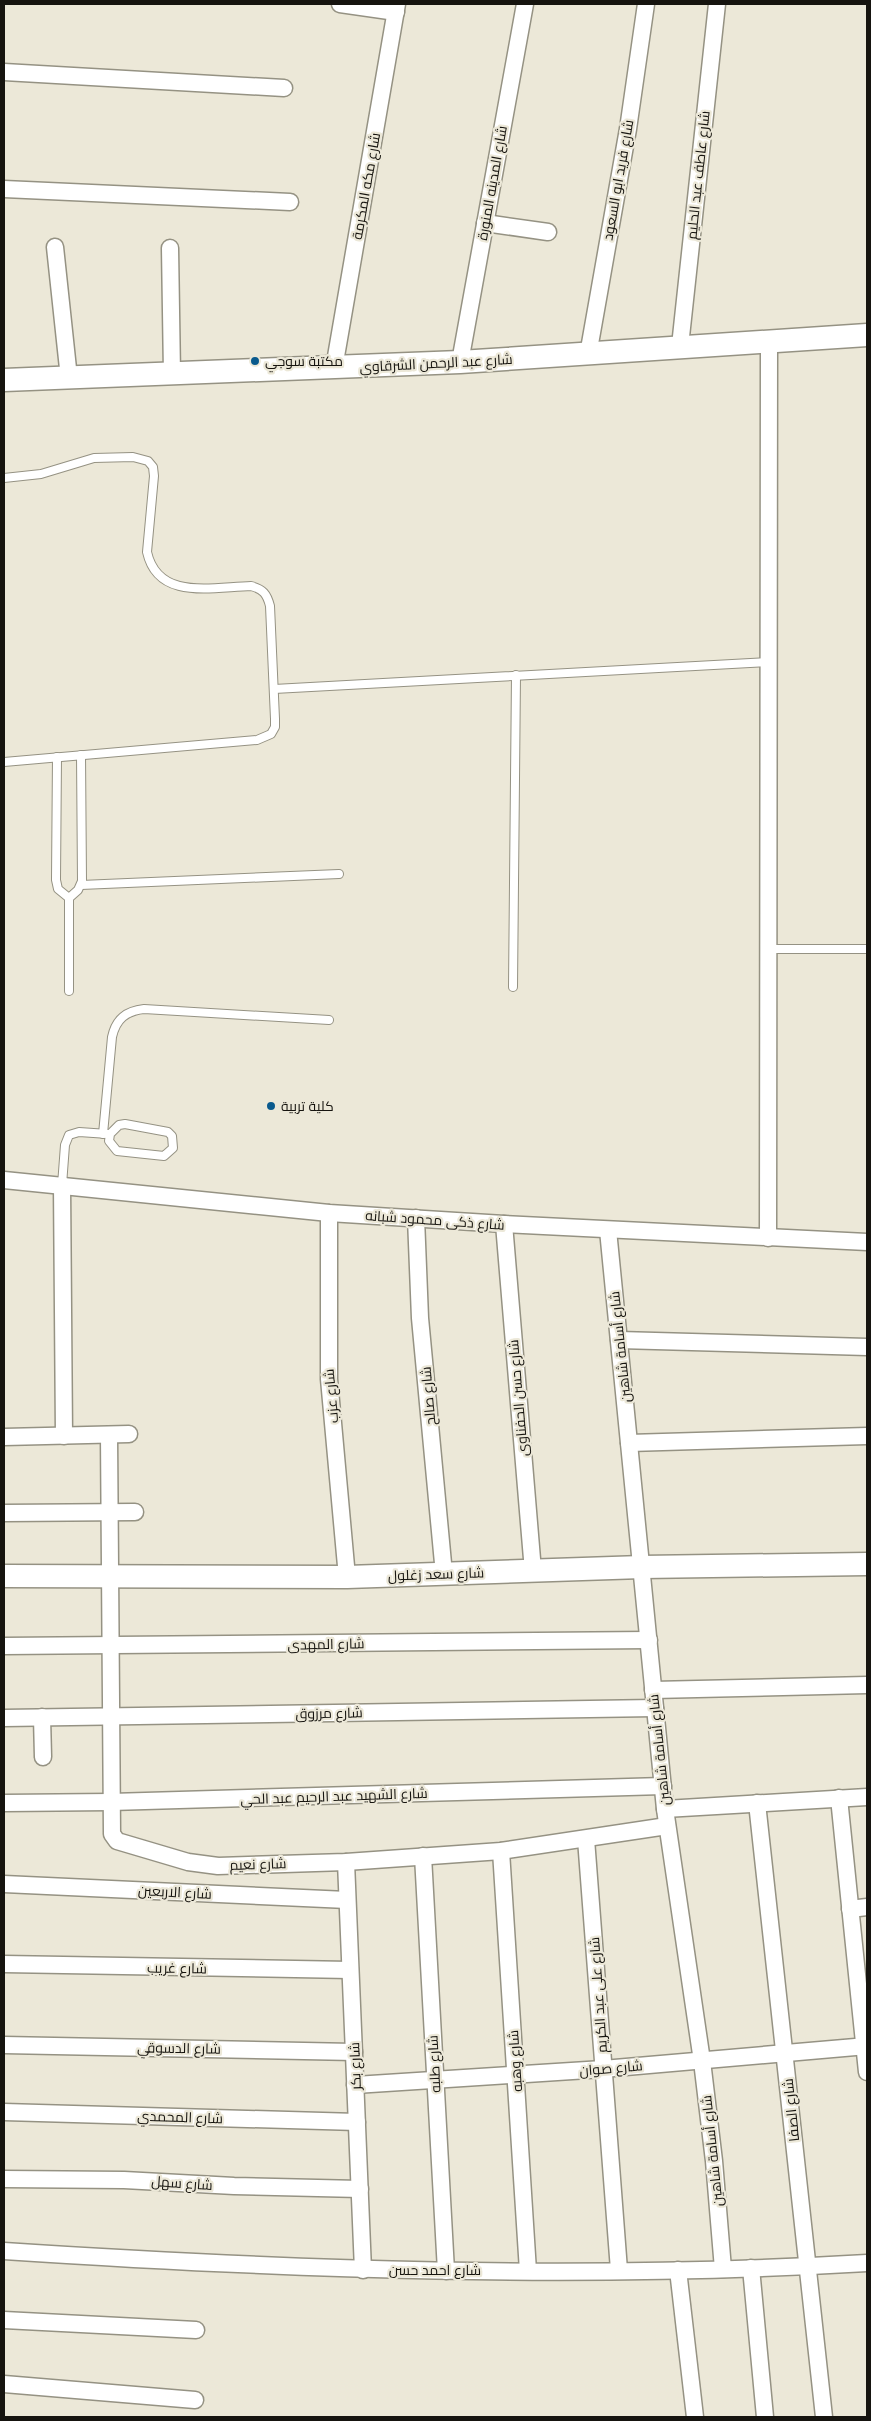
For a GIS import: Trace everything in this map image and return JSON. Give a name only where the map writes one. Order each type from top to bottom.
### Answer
[{"type":"street","points":[[340,4],[396,8]]},
{"type":"street","name":"شارع المدينه المنورة","points":[[460,362],[525,4]]},
{"type":"street","name":"شارع فريد ابو السعود","points":[[588,355],[628,129],[646,4]]},
{"type":"street","name":"شارع عاطف عبد الحليم","points":[[680,346],[717,4]]},
{"type":"street","name":"شارع مكه المكرمة","points":[[334,368],[396,8]]},
{"type":"street","points":[[4,72],[284,88]]},
{"type":"street","points":[[4,189],[290,202]]},
{"type":"street","points":[[485,223],[548,232]]},
{"type":"street","points":[[55,247],[69,378]]},
{"type":"street","points":[[170,248],[172,374]]},
{"type":"street","name":"شارع عبد الرحمن الشرقاوي","points":[[4,380],[460,362],[588,355],[680,346],[867,336]]},
{"type":"street","points":[[768,1238],[769,341]]},
{"type":"street","name":"شارع ذكى محمود شبانه","points":[[4,1180],[329,1213],[608,1230],[867,1242]]},
{"type":"street","points":[[62,1185],[64,1436]]},
{"type":"street","name":"شارع عزب","points":[[329,1213],[329,1379],[347,1578]]},
{"type":"street","name":"شارع صالح","points":[[416,1218],[420,1318],[444,1574]]},
{"type":"street","name":"شارع حسن الحفناوى","points":[[504,1224],[533,1571]]},
{"type":"street","name":"شارع أسامة شاهين","points":[[608,1230],[665,1809],[702,2060],[714,2161],[723,2269]]},
{"type":"street","points":[[619,1340],[867,1347]]},
{"type":"street","points":[[4,1438],[128,1434]]},
{"type":"street","name":"شارع نعيم","points":[[109,1435],[111,1802],[112,1834],[117,1841],[188,1862],[218,1866],[346,1862],[501,1851],[667,1826]]},
{"type":"street","points":[[630,1443],[867,1436]]},
{"type":"street","points":[[4,1513],[135,1512]]},
{"type":"street","name":"شارع سعد زغلول","points":[[4,1576],[347,1578],[642,1567],[867,1564]]},
{"type":"street","name":"شارع المهدى","points":[[4,1646],[648,1640]]},
{"type":"street","points":[[653,1690],[867,1685]]},
{"type":"street","name":"شارع مرزوق","points":[[4,1718],[655,1708]]},
{"type":"street","points":[[42,1718],[43,1757]]},
{"type":"street","name":"شارع الشهيد عبد الرحيم عبد الحي","points":[[4,1802],[111,1802],[663,1786]]},
{"type":"street","points":[[665,1809],[867,1796]]},
{"type":"street","points":[[839,1798],[866,2046],[867,2072]]},
{"type":"street","name":"شارع الصفا","points":[[757,1804],[824,2417]]},
{"type":"street","name":"شارع على عبد الكريم","points":[[586,1839],[619,2270]]},
{"type":"street","name":"شارع وهبه","points":[[501,1851],[528,2271]]},
{"type":"street","name":"شارع طلبه","points":[[423,1856],[446,2271]]},
{"type":"street","name":"شارع بكر","points":[[346,1862],[363,2270]]},
{"type":"street","name":"شارع الاربعين","points":[[4,1884],[347,1900]]},
{"type":"street","points":[[850,1908],[867,1907]]},
{"type":"street","name":"شارع غريب","points":[[4,1964],[350,1970]]},
{"type":"street","name":"شارع الدسوقي","points":[[4,2045],[354,2052]]},
{"type":"street","name":"شارع صوان","points":[[355,2085],[603,2069],[866,2046]]},
{"type":"street","name":"شارع المحمدي","points":[[4,2112],[357,2122]]},
{"type":"street","name":"شارع سهل","points":[[4,2178],[124,2180],[234,2186],[360,2189]]},
{"type":"street","name":"شارع احمد حسن","points":[[4,2251],[161,2262],[363,2270],[678,2270],[808,2267],[867,2263]]},
{"type":"street","points":[[751,2268],[764,2417]]},
{"type":"street","points":[[678,2270],[695,2417]]},
{"type":"street","points":[[4,2320],[196,2330]]},
{"type":"street","points":[[4,2384],[195,2400]]},
{"type":"lane","points":[[4,478],[41,474],[94,458],[140,458],[148,461],[153,467],[154,476],[147,552],[156,574],[168,584],[183,588],[251,586],[260,589],[267,596],[270,606],[275,727],[271,734],[265,738],[4,762]]},
{"type":"lane","points":[[274,688],[770,662]]},
{"type":"lane","points":[[513,987],[516,675]]},
{"type":"lane","points":[[69,991],[69,898],[81,885],[81,755]]},
{"type":"lane","points":[[57,758],[56,880],[58,889],[69,898]]},
{"type":"lane","points":[[81,885],[339,874]]},
{"type":"lane","points":[[769,950],[867,949]]},
{"type":"lane","points":[[62,1185],[65,1145],[69,1135],[79,1132],[106,1134],[119,1125],[126,1124],[162,1130],[172,1136],[173,1148],[164,1156],[123,1153],[112,1147],[106,1134],[112,1036],[115,1025],[122,1016],[132,1010],[144,1009],[329,1020]]},
{"type":"place","name":"مكتبة سوجي","points":[[255,361]]},
{"type":"place","name":"كلية تربية","points":[[271,1106]]}]
